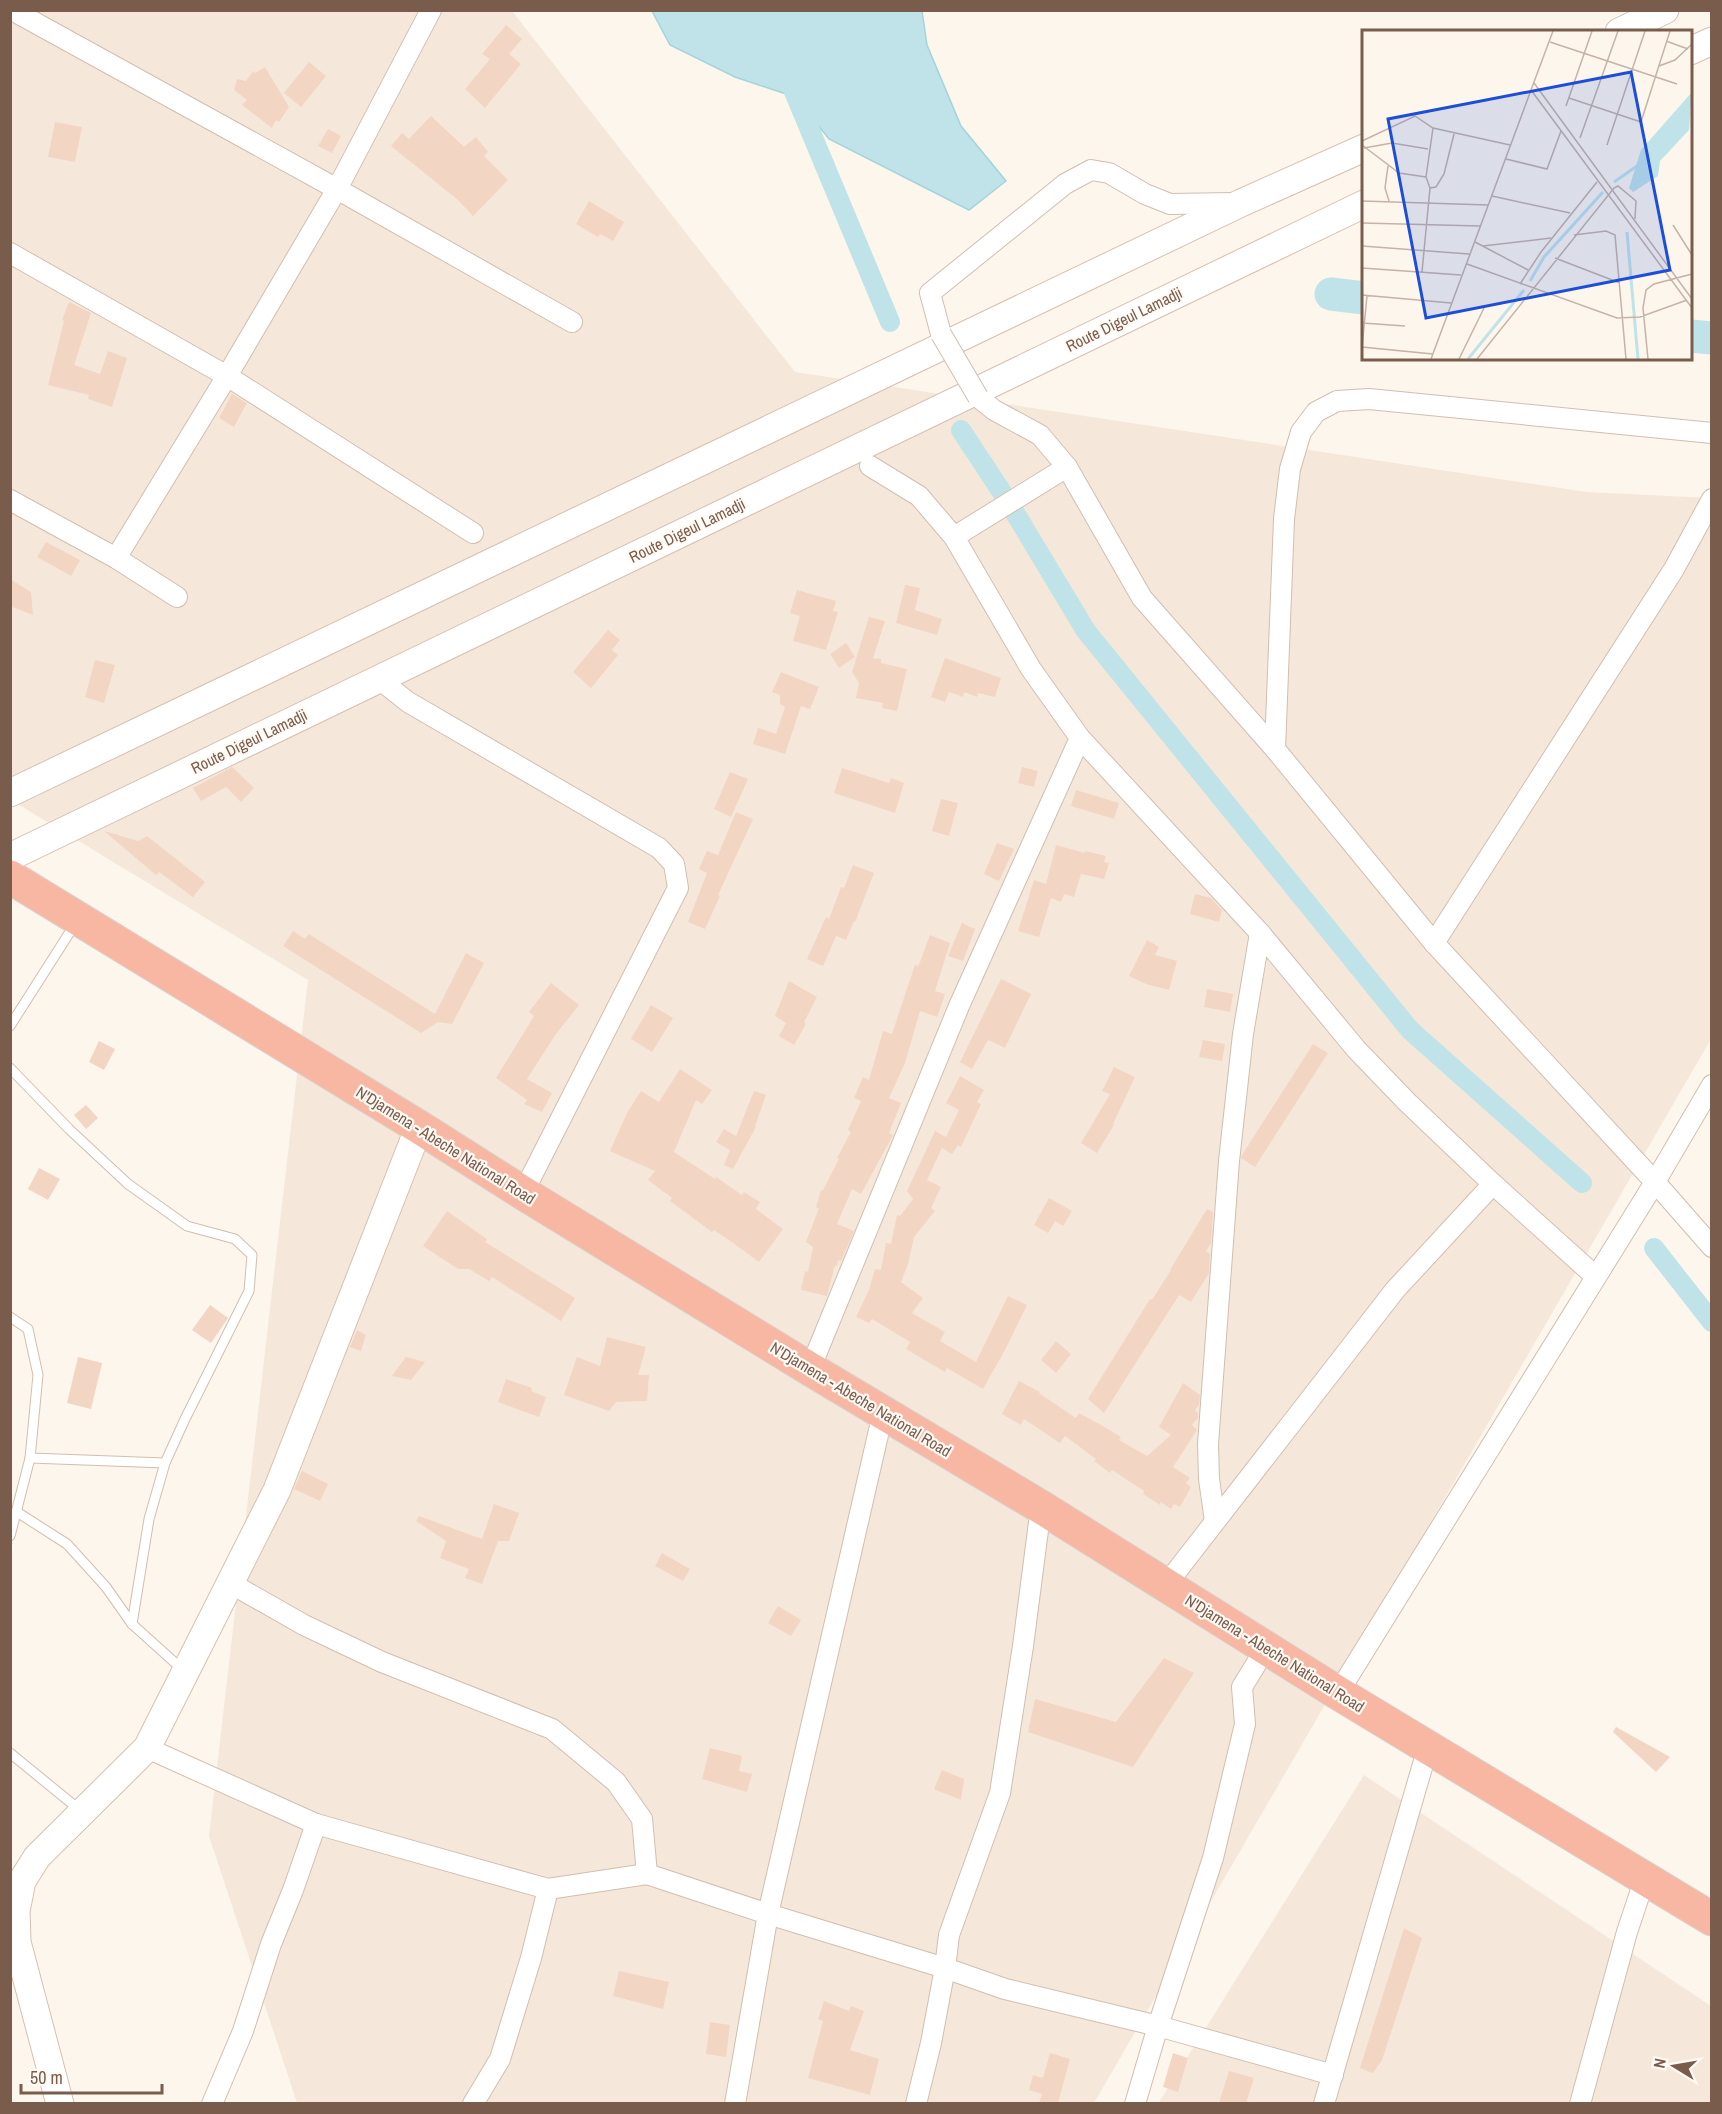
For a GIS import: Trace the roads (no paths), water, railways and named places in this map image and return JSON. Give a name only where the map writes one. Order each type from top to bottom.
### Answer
[{"type":"highway","name":"N'Djamena - Abeche National Road","points":[[10,878],[420,1127],[810,1369],[1041,1507],[1338,1693],[1712,1919]]},
{"type":"main road","points":[[1623,30],[1665,10]]},
{"type":"main road","points":[[1692,50],[1712,41]]},
{"type":"main road","points":[[10,793],[1241,203],[1362,148]]},
{"type":"main road","name":"Route Digeul Lamadji","points":[[10,857],[1362,205]]},
{"type":"main road","points":[[60,2103],[20,1967],[16,1911],[22,1881],[37,1857],[147,1748],[277,1490],[420,1127]]},
{"type":"street","points":[[12,10],[337,189],[572,322]]},
{"type":"street","points":[[116,558],[337,189],[431,10]]},
{"type":"street","points":[[1241,203],[1170,204],[1145,194],[1109,173],[1091,170],[1065,184],[930,293],[941,334],[978,397],[994,410],[1040,435],[1066,467],[1142,598],[1275,749],[1434,943],[1655,1182],[1712,1247]]},
{"type":"street","points":[[10,253],[227,376],[473,533]]},
{"type":"street","points":[[1275,749],[1284,519],[1290,469],[1301,432],[1316,412],[1337,401],[1369,399],[1712,433]]},
{"type":"street","points":[[870,466],[919,496],[954,537],[1031,669],[1080,738],[1260,933],[1356,1049],[1407,1102],[1493,1184],[1596,1276]]},
{"type":"street","points":[[954,537],[1066,467]]},
{"type":"street","points":[[1434,943],[1674,569],[1712,499]]},
{"type":"street","points":[[10,500],[116,558],[177,597]]},
{"type":"street","points":[[379,679],[408,702],[644,838],[659,848],[674,864],[678,888],[523,1193]]},
{"type":"street","points":[[810,1369],[959,1006],[1080,738]]},
{"type":"street","points":[[1215,1521],[1209,1479],[1208,1444],[1229,1161],[1243,1034],[1260,933]]},
{"type":"street","points":[[1338,1693],[1655,1182],[1712,1085]]},
{"type":"street","points":[[1165,1586],[1395,1290],[1493,1184]]},
{"type":"street","points":[[735,2103],[768,1914],[883,1413]]},
{"type":"street","points":[[916,2103],[931,2043],[949,1935],[1000,1793],[1023,1646],[1041,1507]]},
{"type":"street","points":[[230,1583],[304,1625],[382,1662],[552,1729],[616,1782],[642,1819],[647,1874]]},
{"type":"street","points":[[1135,2103],[1214,1858],[1245,1724],[1242,1687],[1266,1648]]},
{"type":"street","points":[[1324,2103],[1428,1747]]},
{"type":"street","points":[[147,1748],[316,1824],[548,1889],[647,1874],[1042,2000],[1158,2026],[1333,2075]]},
{"type":"street","points":[[212,2103],[243,2031],[271,1944],[316,1824]]},
{"type":"street","points":[[1580,2103],[1627,1932],[1645,1878]]},
{"type":"street","points":[[473,2103],[500,2059],[531,1958],[548,1889]]},
{"type":"lane","points":[[10,1026],[78,920]]},
{"type":"lane","points":[[10,1068],[69,1129],[128,1184],[187,1226],[235,1239],[252,1255],[249,1291],[165,1463],[149,1520],[132,1624]]},
{"type":"lane","points":[[10,1317],[28,1329],[38,1375],[30,1458],[10,1536]]},
{"type":"lane","points":[[30,1458],[165,1463]]},
{"type":"lane","points":[[17,1512],[67,1544],[106,1587],[132,1624],[185,1672]]},
{"type":"lane","points":[[10,1753],[83,1812]]},
{"type":"water","points":[[652,11],[922,11],[927,45],[961,126],[1006,181],[969,210],[829,139],[795,97],[735,77],[670,45]]},
{"type":"waterway","points":[[787,75],[890,322]]},
{"type":"waterway","points":[[1331,294],[1362,298]]},
{"type":"waterway","points":[[1692,336],[1712,338]]},
{"type":"waterway","points":[[961,430],[1009,503],[1086,631],[1410,1030],[1582,1183]]},
{"type":"waterway","points":[[1654,1248],[1712,1322]]}]
